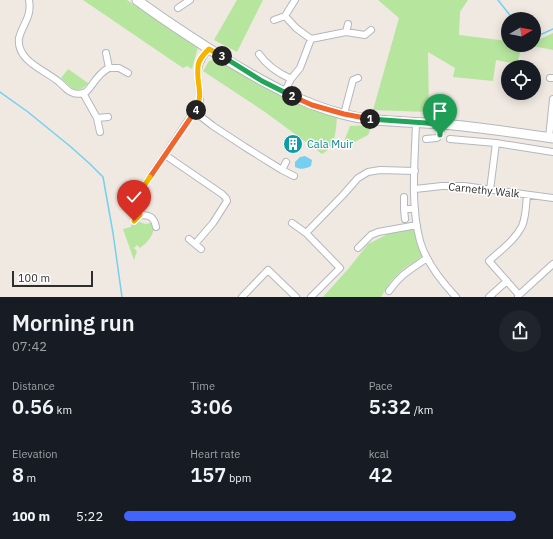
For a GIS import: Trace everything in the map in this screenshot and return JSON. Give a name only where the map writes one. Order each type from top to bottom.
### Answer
[{"type":"street","points":[[29,0],[29,15],[18,43],[21,52],[28,61],[59,82],[69,92],[75,94],[83,93],[89,89],[104,70],[109,68],[119,68],[128,73]]},
{"type":"street","points":[[137,0],[209,49],[284,93],[312,105],[344,114],[377,120],[440,124],[551,138],[553,99]]},
{"type":"street","points":[[182,8],[190,0]]},
{"type":"street","points":[[274,20],[285,16],[295,0]]},
{"type":"street","points":[[285,16],[296,28],[311,39],[346,32],[366,37],[371,30]]},
{"type":"street","points":[[346,32],[348,24]]},
{"type":"street","points":[[284,93],[291,79],[300,68],[311,39]]},
{"type":"street","points":[[140,215],[138,203],[141,190],[195,112],[200,99],[198,66],[201,58],[209,49]]},
{"type":"street","points":[[106,53],[109,68]]},
{"type":"street","points":[[258,54],[260,62],[291,79]]},
{"type":"street","points":[[344,114],[353,78]]},
{"type":"street","points":[[83,93],[97,118],[100,132]]},
{"type":"street","points":[[195,112],[245,147],[294,176]]},
{"type":"street","points":[[97,118],[108,117]]},
{"type":"street","points":[[416,122],[415,209],[420,242],[427,258],[439,278],[453,296]]},
{"type":"street","points":[[426,139],[437,138],[440,135],[440,124]]},
{"type":"street","points":[[450,139],[553,152]]},
{"type":"street","points":[[490,190],[496,144]]},
{"type":"street","points":[[165,155],[226,198],[226,205],[213,224],[195,244]]},
{"type":"street","points":[[282,170],[286,162]]},
{"type":"street","points":[[306,233],[358,178],[368,172],[380,170],[415,171]]},
{"type":"street","name":"Carnethy Walk","points":[[415,189],[442,186],[464,186],[553,198]]},
{"type":"street","points":[[528,195],[522,225],[514,237],[489,261],[518,296],[553,264]]},
{"type":"street","points":[[404,197],[406,219]]},
{"type":"street","points":[[404,209],[415,209]]},
{"type":"street","points":[[134,221],[140,215],[148,215],[155,221],[156,228]]},
{"type":"street","points":[[292,223],[306,233],[340,268],[311,297]]},
{"type":"street","points":[[358,248],[371,235],[378,232],[417,225]]},
{"type":"street","points":[[189,239],[201,249]]},
{"type":"street","points":[[387,294],[398,279],[427,258]]},
{"type":"street","points":[[242,297],[268,270],[296,297]]},
{"type":"street","points":[[489,297],[507,281]]},
{"type":"green space","points":[[83,0],[127,0],[198,47],[192,69],[187,66],[183,68]]},
{"type":"green space","points":[[237,0],[263,0],[237,52],[214,40]]},
{"type":"green space","points":[[378,0],[468,0],[460,12],[459,35],[501,40],[501,52],[521,52],[518,60],[496,60],[493,81],[453,77],[455,68],[428,52],[429,112],[373,110],[399,18]]},
{"type":"green space","points":[[553,33],[553,50],[541,48],[541,39]]},
{"type":"green space","points":[[218,59],[278,94],[311,109],[337,116],[333,143],[327,151],[322,154],[265,112],[203,71],[209,61]]},
{"type":"green space","points":[[68,69],[88,83],[84,87],[77,90],[71,87],[61,78]]},
{"type":"green space","points":[[372,125],[368,135],[341,149],[350,126]]},
{"type":"green space","points":[[140,218],[140,222],[145,224],[151,223],[152,219],[154,228],[152,235],[147,242],[140,248],[137,245],[134,248],[137,251],[134,260],[123,229],[131,227],[131,225]]},
{"type":"green space","points":[[415,227],[424,255],[403,269],[392,280],[381,297],[323,297],[368,244],[392,232]]},
{"type":"water","points":[[305,156],[312,160],[311,166],[303,169],[295,167],[295,162],[300,157]]},
{"type":"waterway","points":[[498,0],[507,12]]},
{"type":"waterway","points":[[541,34],[553,29]]},
{"type":"waterway","points":[[0,92],[28,112],[71,147],[103,177],[122,297]]},
{"type":"place","name":"Cala Muir","points":[[293,144]]},
{"type":"route","points":[[134,221],[140,215],[138,203],[141,190],[199,104],[200,91],[198,66],[201,58],[209,49],[284,93],[312,105],[344,114],[377,120],[440,124],[440,135]]}]
